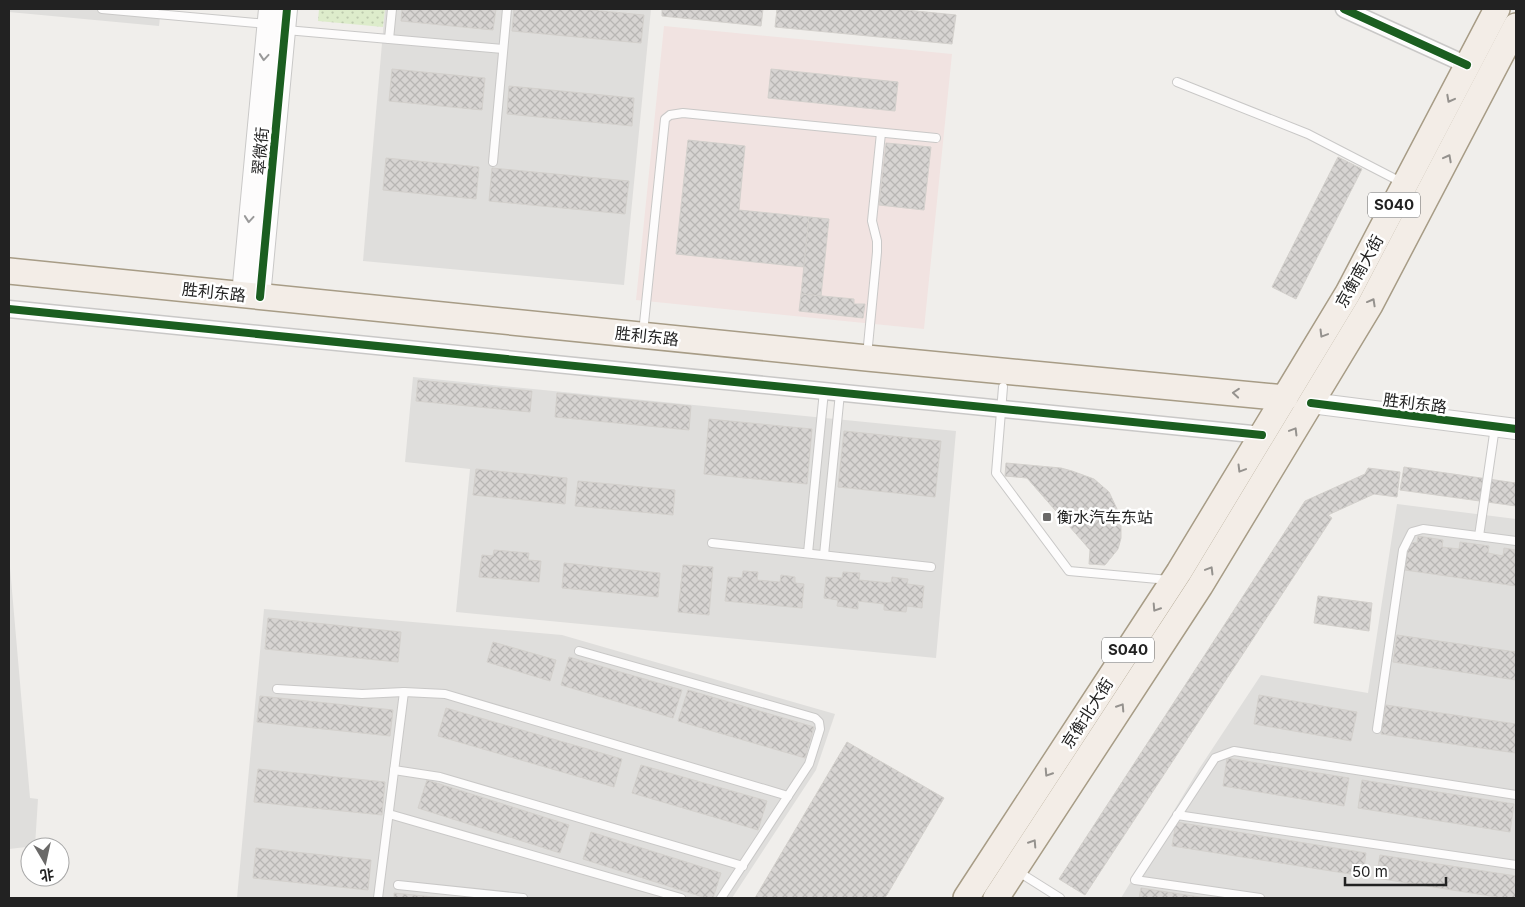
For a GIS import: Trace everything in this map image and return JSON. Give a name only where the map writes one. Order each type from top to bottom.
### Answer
[{"type":"main road","name":"京衡南大街","points":[[1274,415],[1348,293],[1497,9]]},
{"type":"main road","name":"京衡南大街","points":[[1311,403],[1370,305],[1516,26]]},
{"type":"main road","name":"胜利东路","points":[[9,271],[867,358],[1274,415]]},
{"type":"main road","name":"胜利东路","points":[[9,286],[1002,398],[1274,415]]},
{"type":"main road","name":"京衡北大街","points":[[996,898],[1200,586],[1311,403]]},
{"type":"main road","name":"京衡北大街","points":[[966,898],[1173,581],[1274,415]]},
{"type":"street","name":"翠微街","points":[[251,296],[274,21],[287,9]]},
{"type":"street","points":[[1344,9],[1467,65]]},
{"type":"street","points":[[9,309],[832,392],[1002,398]]},
{"type":"street","name":"胜利东路","points":[[1311,403],[1516,429]]},
{"type":"lane","points":[[102,9],[274,21],[389,39],[503,49]]},
{"type":"lane","points":[[389,39],[392,9]]},
{"type":"lane","points":[[493,162],[507,9]]},
{"type":"lane","points":[[1177,82],[1308,134],[1405,184]]},
{"type":"lane","points":[[642,335],[665,119],[670,115],[683,113],[936,138]]},
{"type":"lane","points":[[867,358],[878,252],[872,222],[881,132]]},
{"type":"lane","points":[[808,553],[832,392]]},
{"type":"lane","points":[[824,555],[832,392]]},
{"type":"lane","points":[[1002,398],[996,473],[1069,571],[1173,581]]},
{"type":"lane","points":[[1479,536],[1495,426]]},
{"type":"lane","points":[[1377,729],[1403,550],[1408,537],[1412,532],[1423,529],[1516,540]]},
{"type":"lane","points":[[712,543],[931,567]]},
{"type":"lane","points":[[580,651],[815,718],[819,722],[820,729],[809,764],[721,898]]},
{"type":"lane","points":[[277,689],[362,694],[404,692],[445,694],[788,796]]},
{"type":"lane","points":[[378,898],[404,692]]},
{"type":"lane","points":[[1260,898],[1135,880],[1215,758],[1234,751],[1516,795]]},
{"type":"lane","points":[[394,770],[440,776],[743,866]]},
{"type":"lane","points":[[389,814],[681,898]]},
{"type":"lane","points":[[1177,816],[1516,866]]},
{"type":"lane","points":[[1015,870],[1060,898]]},
{"type":"lane","points":[[398,885],[523,898]]},
{"type":"shaded area","points":[[9,9],[161,9],[159,26],[9,12]]},
{"type":"shaded area","points":[[385,9],[651,9],[624,285],[363,261]]},
{"type":"shaded area","points":[[664,26],[952,54],[924,329],[636,300]]},
{"type":"shaded area","points":[[413,377],[956,431],[936,658],[456,612],[470,469],[405,462]]},
{"type":"shaded area","points":[[1397,504],[1516,519],[1516,898],[1121,898],[1199,769],[1261,675],[1368,693]]},
{"type":"shaded area","points":[[9,556],[30,798],[38,799],[36,837],[20,837],[20,848],[9,849]]},
{"type":"shaded area","points":[[264,609],[562,635],[835,714],[816,770],[732,898],[237,898]]},
{"type":"green space","points":[[319,9],[385,9],[383,27],[318,21]]},
{"type":"building","points":[[402,9],[496,9],[493,30],[401,21]]},
{"type":"building","points":[[514,9],[580,9],[644,15],[641,43],[512,31]]},
{"type":"building","points":[[662,9],[763,9],[761,26],[662,16]]},
{"type":"building","points":[[777,9],[896,9],[956,15],[952,44],[775,27]]},
{"type":"building","points":[[392,69],[485,78],[482,110],[389,101]]},
{"type":"building","points":[[771,69],[898,82],[895,111],[768,98]]},
{"type":"building","points":[[509,86],[634,98],[632,126],[507,114]]},
{"type":"building","points":[[688,140],[745,146],[739,210],[809,217],[804,267],[676,254]]},
{"type":"building","points":[[886,143],[931,147],[924,210],[879,205]]},
{"type":"building","points":[[1338,157],[1362,169],[1296,299],[1272,287]]},
{"type":"building","points":[[386,158],[479,167],[476,199],[383,190]]},
{"type":"building","points":[[492,168],[629,181],[625,214],[489,201]]},
{"type":"building","points":[[809,217],[829,219],[821,296],[801,294]]},
{"type":"building","points":[[801,294],[854,299],[854,304],[865,304],[863,318],[799,311]]},
{"type":"building","points":[[418,380],[532,391],[530,412],[416,401]]},
{"type":"building","points":[[557,393],[691,406],[689,430],[555,417]]},
{"type":"building","points":[[709,419],[812,429],[807,484],[704,474]]},
{"type":"building","points":[[844,431],[941,441],[935,497],[838,487]]},
{"type":"building","points":[[1006,463],[1061,468],[1072,471],[1094,479],[1109,492],[1117,509],[1121,524],[1121,538],[1118,549],[1105,565],[1089,564],[1090,550],[1027,478],[1005,476]]},
{"type":"building","points":[[1404,467],[1516,483],[1516,506],[1400,490]]},
{"type":"building","points":[[1368,468],[1400,472],[1397,497],[1374,494],[1328,515],[1332,518],[1085,895],[1059,879],[1305,501],[1365,474]]},
{"type":"building","points":[[476,469],[567,478],[565,504],[473,495]]},
{"type":"building","points":[[578,481],[675,490],[673,515],[575,506]]},
{"type":"building","points":[[1418,536],[1443,540],[1442,547],[1459,549],[1460,542],[1489,546],[1488,553],[1503,556],[1504,548],[1516,550],[1516,586],[1405,570],[1409,542],[1417,543]]},
{"type":"building","points":[[494,550],[529,553],[528,560],[541,561],[539,582],[479,577],[482,555],[493,556]]},
{"type":"building","points":[[564,563],[660,573],[658,597],[562,588]]},
{"type":"building","points":[[683,565],[713,567],[709,615],[678,612]]},
{"type":"building","points":[[743,571],[758,572],[757,580],[780,582],[781,575],[795,577],[795,583],[804,584],[802,608],[725,601],[728,577],[742,578]]},
{"type":"building","points":[[843,572],[860,573],[859,580],[891,583],[892,577],[908,579],[907,584],[924,586],[922,608],[907,606],[906,612],[884,610],[884,604],[858,601],[858,609],[837,606],[838,600],[824,598],[826,577],[842,578]]},
{"type":"building","points":[[1318,596],[1372,603],[1369,631],[1314,623]]},
{"type":"building","points":[[268,618],[401,632],[398,662],[265,649]]},
{"type":"building","points":[[1397,635],[1516,652],[1516,680],[1393,662]]},
{"type":"building","points":[[493,642],[556,660],[550,681],[487,662]]},
{"type":"building","points":[[569,657],[682,690],[673,718],[561,685]]},
{"type":"building","points":[[688,690],[814,727],[805,758],[678,721]]},
{"type":"building","points":[[1259,695],[1357,712],[1351,741],[1254,724]]},
{"type":"building","points":[[260,696],[393,710],[390,736],[257,722]]},
{"type":"building","points":[[1386,705],[1516,724],[1516,753],[1381,734]]},
{"type":"building","points":[[446,708],[622,759],[614,787],[438,736]]},
{"type":"building","points":[[847,742],[944,798],[885,898],[755,898]]},
{"type":"building","points":[[1227,758],[1349,778],[1344,806],[1223,786]]},
{"type":"building","points":[[641,765],[767,801],[758,830],[632,793]]},
{"type":"building","points":[[258,769],[385,782],[382,815],[254,802]]},
{"type":"building","points":[[427,780],[569,825],[560,853],[418,808]]},
{"type":"building","points":[[1362,780],[1514,804],[1510,832],[1358,808]]},
{"type":"building","points":[[1176,822],[1366,853],[1363,876],[1172,846]]},
{"type":"building","points":[[591,832],[721,873],[713,898],[706,898],[583,859]]},
{"type":"building","points":[[256,848],[371,860],[368,890],[253,878]]},
{"type":"building","points":[[1380,855],[1516,876],[1516,898],[1503,898],[1376,878]]},
{"type":"building","points":[[1141,888],[1206,898],[1139,898]]},
{"type":"building","points":[[394,893],[444,898],[394,898]]},
{"type":"cycle path","points":[[260,297],[287,9]]},
{"type":"cycle path","points":[[1344,9],[1467,65]]},
{"type":"cycle path","points":[[9,309],[1262,435]]},
{"type":"cycle path","points":[[1311,403],[1516,429]]},
{"type":"place","name":"衡水汽车东站","points":[[1047,517]]}]
